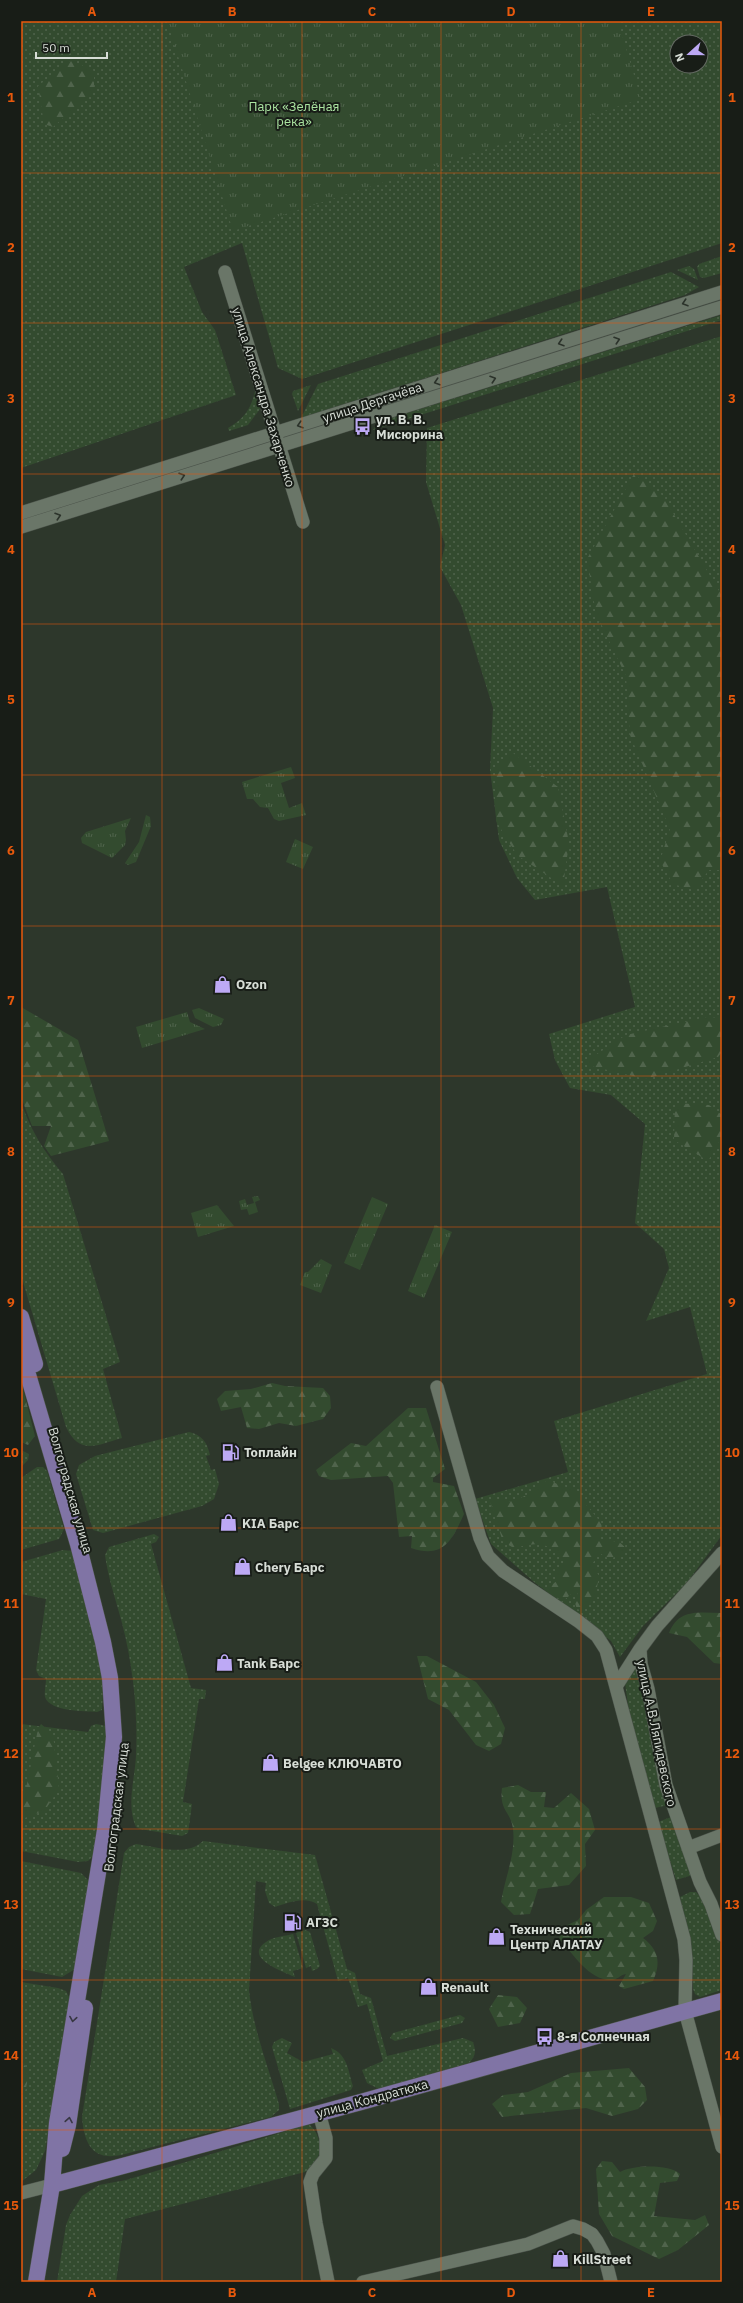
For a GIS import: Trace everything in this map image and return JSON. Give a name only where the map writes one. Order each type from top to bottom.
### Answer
[{"type":"main road","name":"Волгоградская улица","points":[[21,1317],[87,1542],[112,1640],[120,1677],[124,1724],[123,1766],[115,1832],[88,1987],[68,2125],[52,2185]]},
{"type":"main road","name":"Волгоградская улица","points":[[21,1351],[78,1544],[103,1642],[110,1678],[114,1721],[113,1764],[105,1830],[57,2123],[52,2185],[36,2282]]},
{"type":"main road","name":"улица Кондратюка","points":[[52,2185],[319,2113],[722,2000]]},
{"type":"street","name":"улица Александра Захарченко","points":[[225,272],[303,522]]},
{"type":"street","name":"улица Дергачёва","points":[[21,513],[722,292]]},
{"type":"street","name":"улица Дергачёва","points":[[21,527],[722,306]]},
{"type":"street","points":[[437,1387],[480,1538],[488,1556],[503,1571],[578,1621],[597,1636],[606,1650],[617,1685],[684,1939],[685,2011],[722,2148]]},
{"type":"street","name":"улица А.В.Ляпидевского","points":[[722,1553],[657,1626],[640,1648],[641,1664],[648,1689],[666,1785],[688,1848],[722,1935]]},
{"type":"street","points":[[617,1685],[640,1648]]},
{"type":"street","points":[[688,1848],[722,1835]]},
{"type":"street","points":[[319,2113],[326,2138],[326,2158],[313,2174],[310,2182],[316,2223],[328,2282]]},
{"type":"street","name":"улица Кондратюка","points":[[21,2194],[52,2185]]},
{"type":"street","points":[[363,2282],[528,2244],[573,2226],[592,2234],[597,2241],[604,2254],[612,2282]]},
{"type":"green space","points":[[21,21],[722,21],[722,243],[302,379],[278,368],[242,243],[184,267],[202,312],[215,330],[236,395],[21,468]]},
{"type":"green space","name":"Парк «Зелёная река»","points":[[167,21],[618,21],[641,99],[233,231]]},
{"type":"green space","points":[[71,60],[94,71],[94,91],[53,127],[44,124],[38,86]]},
{"type":"green space","points":[[722,256],[722,273],[704,278],[700,277],[697,267],[699,264]]},
{"type":"green space","points":[[689,266],[694,269],[698,280],[677,270]]},
{"type":"green space","points":[[671,272],[699,287],[685,295],[301,418],[318,384]]},
{"type":"green space","points":[[722,315],[722,320],[373,430],[378,422]]},
{"type":"green space","points":[[722,336],[722,1535],[686,1584],[643,1626],[620,1657],[611,1641],[534,1582],[491,1544],[475,1499],[568,1472],[554,1421],[707,1374],[690,1307],[646,1321],[669,1268],[664,1249],[635,1223],[645,1124],[611,1095],[570,1088],[555,1060],[549,1034],[635,1007],[607,887],[535,900],[517,878],[499,840],[490,770],[493,708],[461,605],[440,567],[445,545],[426,482],[427,428]]},
{"type":"green space","points":[[311,385],[298,411],[292,394],[293,391]]},
{"type":"green space","points":[[255,391],[260,409],[248,425],[229,431],[228,428],[246,413]]},
{"type":"green space","points":[[634,474],[663,496],[722,596],[722,870],[709,870],[694,890],[673,884],[660,861],[670,829],[630,735],[626,676],[596,614],[587,559]]},
{"type":"green space","points":[[513,753],[558,787],[569,843],[563,886],[517,855],[496,821],[495,768]]},
{"type":"green space","points":[[291,767],[295,778],[281,783],[289,808],[302,803],[306,815],[279,821],[274,819],[268,808],[260,807],[253,799],[247,799],[242,782]]},
{"type":"green space","points":[[146,815],[150,817],[151,826],[136,862],[128,865],[125,863],[139,842]]},
{"type":"green space","points":[[131,818],[125,831],[125,845],[112,858],[82,843],[81,838],[86,832]]},
{"type":"green space","points":[[295,839],[313,847],[303,869],[286,862]]},
{"type":"green space","points":[[21,1007],[78,1040],[109,1141],[51,1156],[44,1146],[51,1126],[32,1126],[21,1097]]},
{"type":"green space","points":[[199,1008],[224,1019],[221,1025],[213,1027],[195,1018],[192,1010]]},
{"type":"green space","points":[[187,1012],[190,1022],[205,1029],[142,1048],[136,1027]]},
{"type":"green space","points":[[707,1017],[722,1018],[722,1052],[718,1057],[646,1079],[582,1064],[626,1035]]},
{"type":"green space","points":[[21,1102],[38,1140],[63,1174],[120,1362],[103,1369],[122,1438],[97,1445],[83,1445],[77,1442],[71,1436],[66,1427],[21,1275]]},
{"type":"green space","points":[[675,1103],[709,1105],[722,1115],[722,1137],[708,1161],[674,1140]]},
{"type":"green space","points":[[258,1196],[260,1200],[255,1202],[258,1212],[249,1215],[247,1209],[241,1210],[239,1201],[245,1199],[247,1205],[254,1203],[252,1197]]},
{"type":"green space","points":[[372,1197],[388,1204],[360,1270],[344,1263]]},
{"type":"green space","points":[[217,1205],[234,1226],[198,1237],[191,1213]]},
{"type":"green space","points":[[435,1225],[452,1232],[424,1298],[408,1291]]},
{"type":"green space","points":[[321,1259],[332,1265],[321,1293],[300,1285],[305,1272],[308,1272]]},
{"type":"green space","points":[[21,1381],[35,1436],[28,1445],[21,1442]]},
{"type":"green space","points":[[272,1383],[285,1386],[323,1388],[330,1396],[331,1408],[323,1419],[296,1426],[279,1423],[259,1429],[247,1428],[241,1407],[221,1411],[217,1399],[225,1391],[251,1389]]},
{"type":"green space","points":[[408,1408],[426,1408],[445,1469],[433,1478],[433,1482],[454,1486],[464,1514],[451,1539],[439,1549],[432,1551],[422,1551],[411,1548],[412,1536],[399,1537],[393,1483],[388,1476],[331,1480],[319,1476],[316,1470],[351,1443],[366,1446]]},
{"type":"green space","points":[[189,1432],[201,1437],[207,1446],[210,1455],[206,1456],[211,1470],[215,1469],[219,1484],[214,1499],[202,1506],[103,1533],[93,1530],[76,1474],[79,1465],[95,1456]]},
{"type":"green space","points":[[23,1451],[29,1454],[28,1460],[21,1467],[21,1452]]},
{"type":"green space","points":[[37,1467],[43,1467],[47,1471],[64,1529],[59,1539],[21,1550],[21,1478]]},
{"type":"green space","points":[[547,1480],[574,1490],[602,1524],[599,1539],[619,1542],[625,1547],[624,1553],[612,1558],[603,1556],[600,1553],[592,1564],[599,1576],[595,1598],[582,1610],[577,1609],[575,1603],[578,1591],[575,1591],[563,1601],[544,1590],[557,1581],[555,1574],[565,1562],[553,1550],[542,1545],[537,1544],[514,1548],[503,1542],[490,1501],[516,1500],[530,1493]]},
{"type":"green space","points":[[154,1534],[159,1537],[156,1542],[151,1544],[191,1688],[206,1690],[205,1699],[199,1699],[183,1802],[192,1804],[188,1833],[182,1836],[140,1829],[136,1827],[133,1819],[131,1801],[136,1738],[134,1689],[126,1639],[110,1581],[105,1555],[109,1547]]},
{"type":"green space","points":[[63,1550],[72,1551],[94,1629],[103,1690],[102,1710],[97,1712],[68,1710],[54,1706],[48,1702],[45,1697],[46,1679],[39,1676],[36,1670],[46,1599],[21,1594],[21,1562]]},
{"type":"green space","points":[[698,1613],[722,1613],[722,1664],[714,1663],[687,1637],[669,1633],[678,1619],[684,1616]]},
{"type":"green space","points":[[417,1656],[427,1656],[476,1682],[494,1705],[505,1728],[501,1744],[489,1751],[476,1745],[449,1710],[428,1699]]},
{"type":"green space","points":[[637,1662],[668,1805],[655,1808],[629,1712],[625,1683]]},
{"type":"green space","points":[[21,1724],[88,1732],[91,1726],[96,1724],[106,1726],[109,1731],[94,1855],[88,1861],[78,1862],[21,1851]]},
{"type":"green space","points":[[41,1724],[53,1734],[59,1789],[45,1810],[22,1819],[21,1798],[27,1784],[38,1729]]},
{"type":"green space","points":[[518,1785],[531,1792],[546,1792],[544,1807],[554,1808],[571,1793],[589,1809],[595,1830],[585,1844],[586,1866],[569,1885],[538,1889],[530,1914],[514,1915],[501,1902],[512,1856],[514,1838],[512,1823],[502,1802],[502,1788]]},
{"type":"green space","points":[[671,1817],[693,1875],[676,1880],[658,1822]]},
{"type":"green space","points":[[203,1841],[315,1855],[347,1969],[355,1973],[360,1994],[371,1998],[387,2056],[463,2038],[473,2042],[475,2048],[473,2058],[469,2063],[379,2089],[367,2083],[362,2070],[383,2061],[367,2004],[358,2007],[348,1978],[338,1981],[317,1904],[301,1900],[275,1907],[269,1903],[265,1891],[266,1883],[256,1881],[249,1990],[257,2033],[279,2104],[279,2110],[271,2117],[121,2155],[103,2155],[91,2148],[85,2135],[82,2117],[124,1853],[129,1847],[136,1844],[162,1849],[180,1850],[189,1849]]},
{"type":"green space","points":[[21,1861],[81,1873],[89,1881],[75,1969],[62,1977],[21,1969]]},
{"type":"green space","points":[[690,1892],[696,1892],[707,1905],[722,1948],[722,1990],[700,1997],[695,1994],[693,1989],[690,1935],[682,1913],[680,1897]]},
{"type":"green space","points":[[604,1897],[631,1897],[649,1903],[657,1921],[653,1931],[643,1938],[652,1947],[657,1957],[658,1963],[653,1981],[624,1989],[619,1986],[626,1974],[612,1980],[596,1976],[582,1965],[559,1939],[563,1927],[578,1920],[586,1910]]},
{"type":"green space","points":[[305,1930],[310,1932],[320,1966],[312,1971],[311,1966],[306,1968],[296,1933]]},
{"type":"green space","points":[[293,1934],[303,1968],[293,1971],[295,1977],[268,1964],[259,1954],[260,1948],[269,1940]]},
{"type":"green space","points":[[21,1982],[58,1988],[66,1991],[71,2001],[45,2151],[36,2170],[21,2182]]},
{"type":"green space","points":[[498,1995],[517,1997],[527,2008],[520,2023],[498,2027],[489,2009]]},
{"type":"green space","points":[[460,2015],[465,2018],[462,2023],[395,2041],[390,2038],[393,2033]]},
{"type":"green space","points":[[282,2038],[292,2043],[287,2053],[303,2062],[333,2054],[331,2048],[337,2051],[344,2059],[346,2064],[353,2086],[351,2090],[290,2109],[272,2047],[274,2042]]},
{"type":"green space","points":[[21,2056],[26,2069],[27,2084],[21,2101]]},
{"type":"green space","points":[[629,2068],[645,2087],[647,2100],[638,2109],[612,2116],[586,2108],[502,2117],[492,2104],[503,2095],[528,2092],[571,2073]]},
{"type":"green space","points":[[309,2124],[317,2136],[320,2149],[316,2161],[305,2172],[125,2219],[116,2282],[57,2282],[66,2225],[70,2215],[82,2196],[99,2185],[126,2180]]},
{"type":"green space","points":[[602,2161],[612,2162],[620,2172],[642,2167],[660,2167],[675,2171],[680,2174],[677,2181],[660,2183],[654,2216],[695,2220],[705,2215],[709,2225],[678,2250],[659,2259],[612,2236],[599,2214],[596,2169]]},
{"type":"place","name":"ул. В. В. Мисюрина","points":[[363,426]]},
{"type":"place","name":"Ozon","points":[[223,984]]},
{"type":"place","name":"Топлайн","points":[[231,1452]]},
{"type":"place","name":"KIA Барс","points":[[229,1523]]},
{"type":"place","name":"Chery Барс","points":[[242,1567]]},
{"type":"place","name":"Tank Барс","points":[[224,1663]]},
{"type":"place","name":"Belgee КЛЮЧАВТО","points":[[270,1763]]},
{"type":"place","name":"АГЗС","points":[[293,1922]]},
{"type":"place","name":"Технический Центр АЛАТАУ","points":[[497,1936]]},
{"type":"place","name":"Renault","points":[[428,1987]]},
{"type":"place","name":"8-я Солнечная","points":[[544,2036]]},
{"type":"place","name":"KillStreet","points":[[560,2259]]}]
